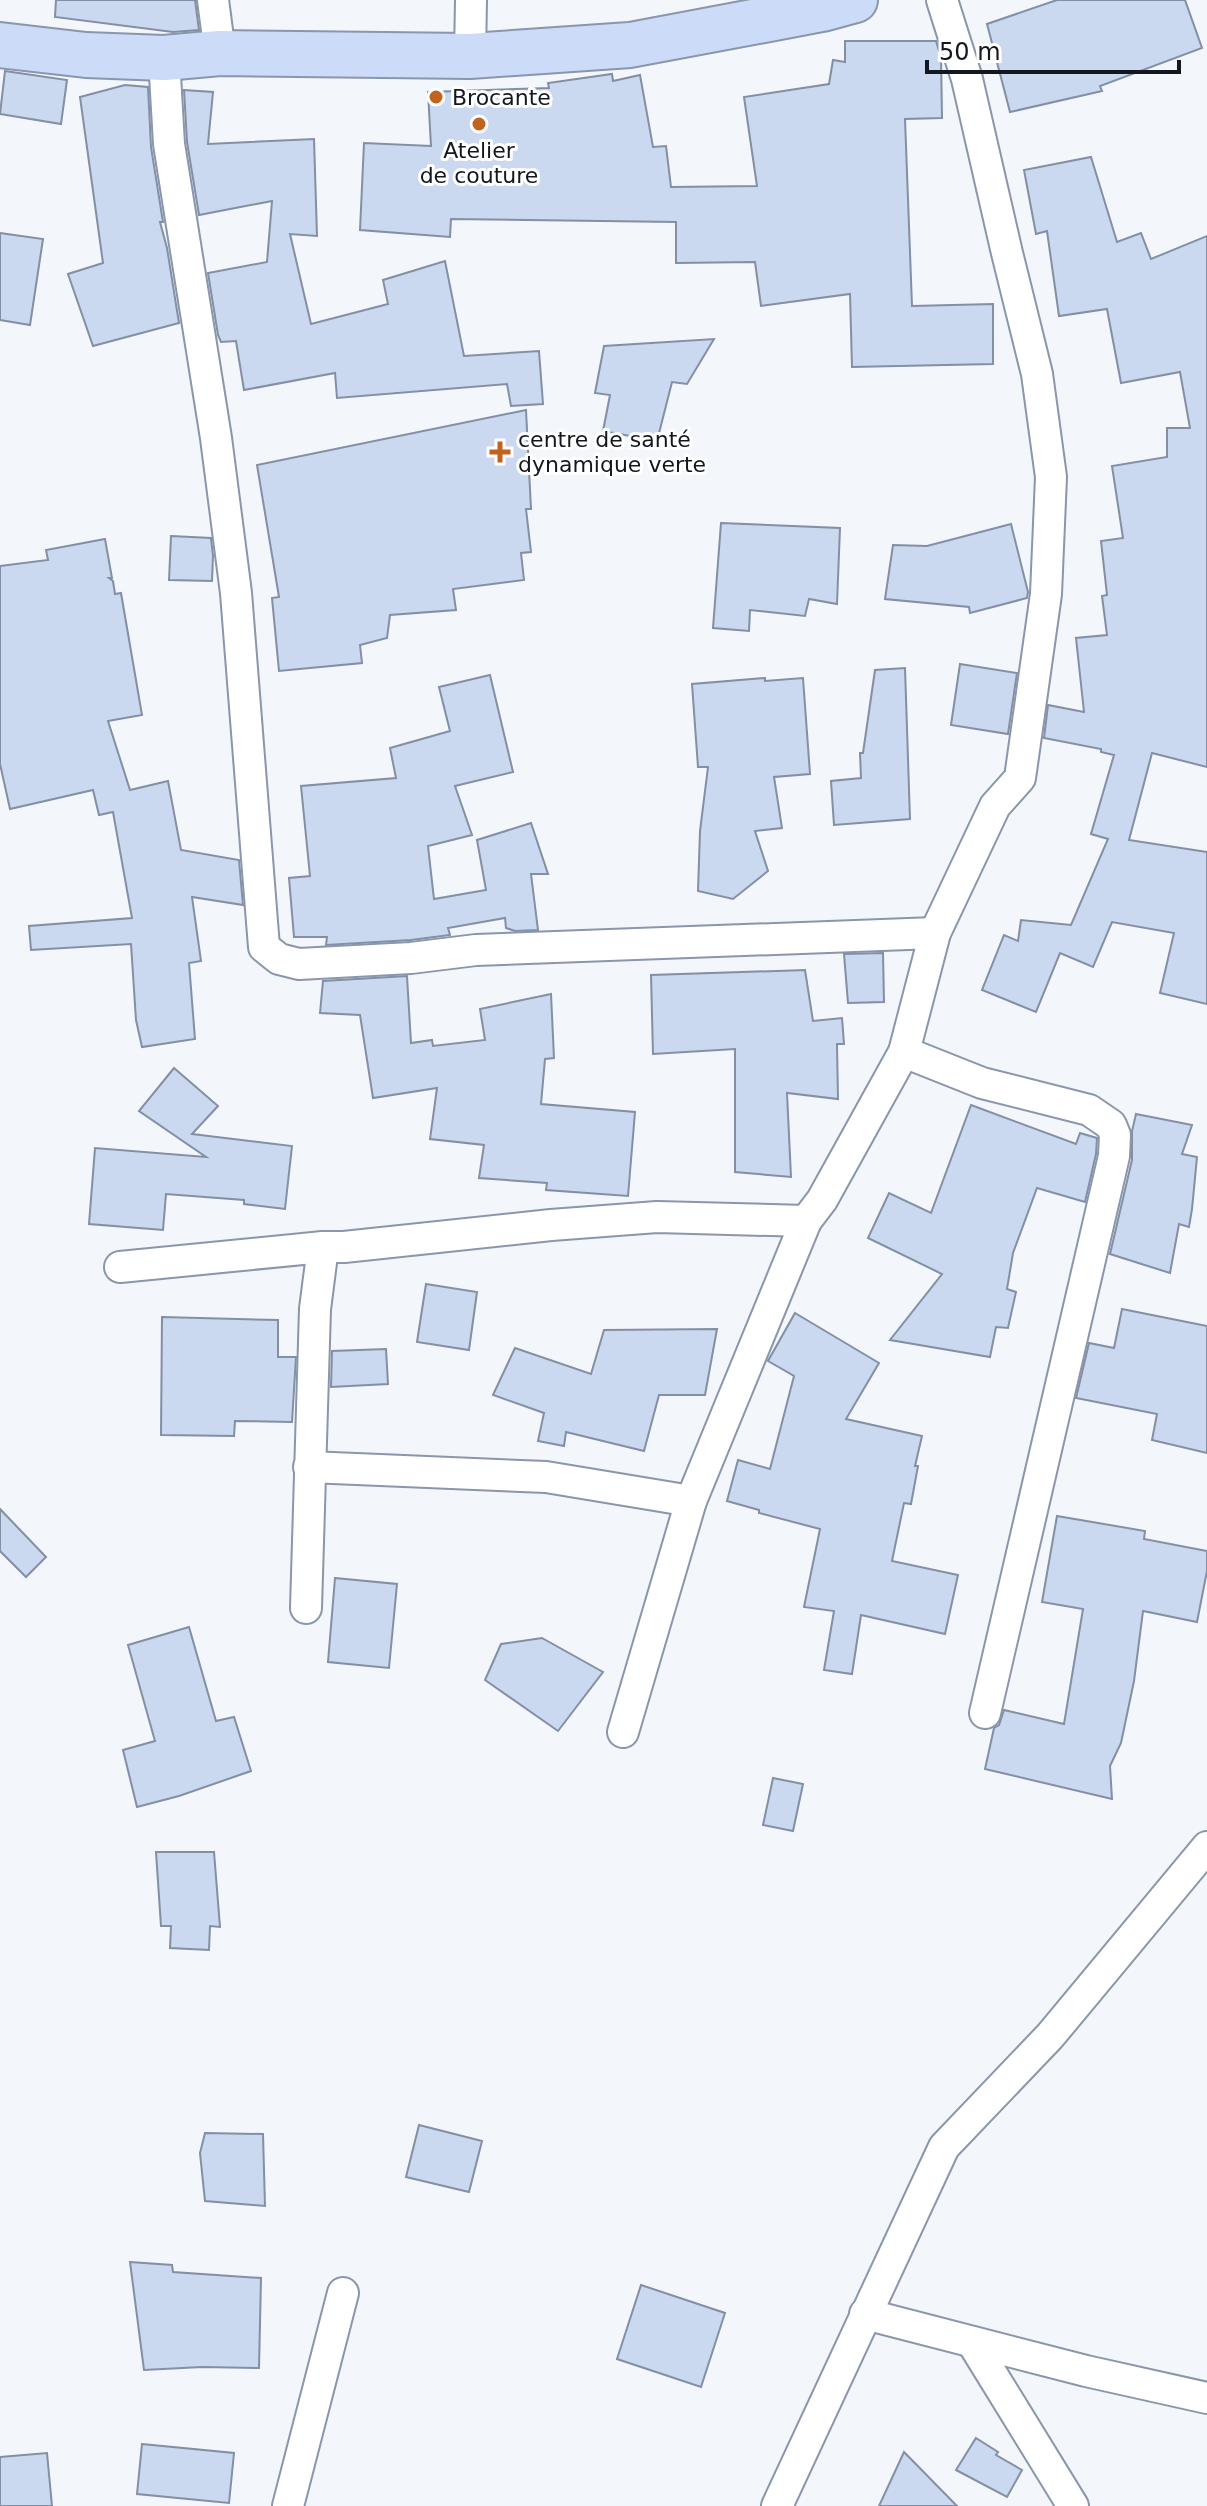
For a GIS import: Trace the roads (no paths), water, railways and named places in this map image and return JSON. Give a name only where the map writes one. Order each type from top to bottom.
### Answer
[{"type":"main road","points":[[0,45],[86,55],[164,58],[220,53],[470,56],[630,45],[832,3]]},
{"type":"street","points":[[213,0],[220,53]]},
{"type":"street","points":[[470,56],[471,0]]},
{"type":"street","points":[[623,1732],[691,1501],[806,1221],[822,1200],[904,1052],[935,933],[995,806],[1020,778],[1024,764],[1046,594],[1051,477],[1037,374],[967,79],[942,0]]},
{"type":"street","points":[[164,58],[169,144],[216,438],[236,593],[264,947],[279,959],[299,964],[411,958],[476,950],[935,933]]},
{"type":"street","points":[[904,1052],[982,1083],[1089,1110],[1111,1125],[1115,1135],[1114,1156],[985,1713]]},
{"type":"street","points":[[120,1267],[657,1217],[806,1221]]},
{"type":"street","points":[[306,1608],[315,1309],[323,1247]]},
{"type":"street","points":[[309,1467],[546,1477],[691,1501]]},
{"type":"street","points":[[777,2506],[944,2147],[1050,2036],[1207,1847]]},
{"type":"street","points":[[288,2506],[343,2293]]},
{"type":"street","points":[[865,2314],[1086,2371],[1207,2398]]},
{"type":"street","points":[[972,2342],[1073,2506]]},
{"type":"place","name":"Brocante","points":[[436,97]]},
{"type":"place","name":"Atelier de couture","points":[[479,124]]},
{"type":"place","name":"centre de santé dynamique verte","points":[[500,452]]}]
